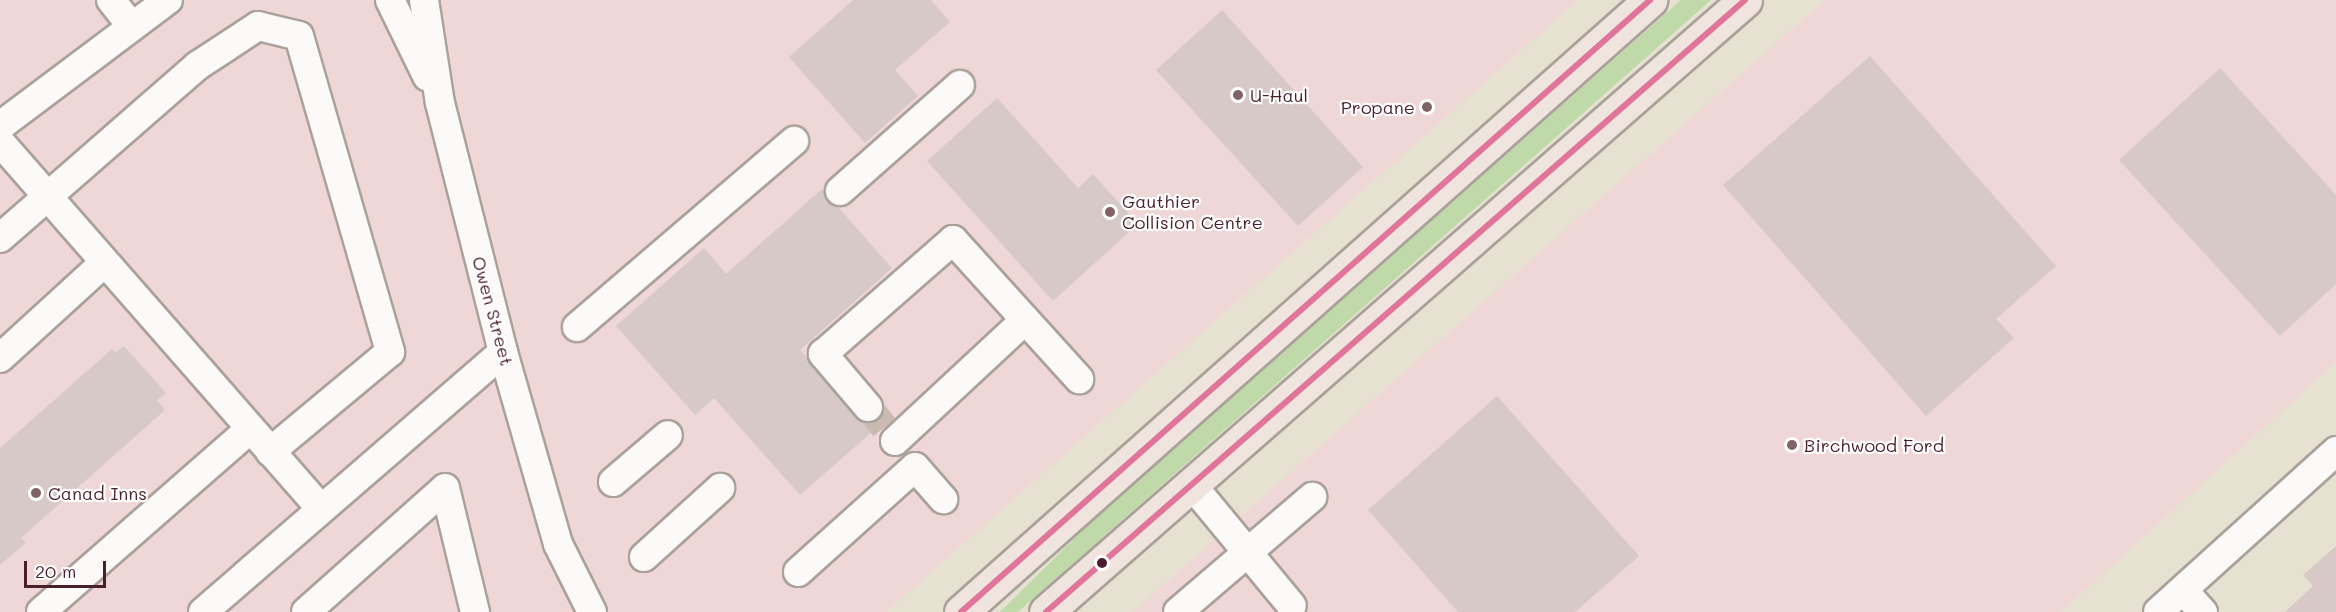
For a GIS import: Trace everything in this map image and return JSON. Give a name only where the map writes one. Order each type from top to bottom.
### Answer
[{"type":"main road","points":[[961,612],[1650,0]]},
{"type":"main road","points":[[1046,612],[1746,0]]},
{"type":"street","points":[[111,0],[131,26]]},
{"type":"street","points":[[0,126],[168,0]]},
{"type":"street","points":[[390,0],[440,103]]},
{"type":"street","name":"Owen Street","points":[[424,0],[440,103],[503,352],[558,544],[592,612]]},
{"type":"street","points":[[0,238],[197,66],[258,26],[299,36],[390,352],[270,452]]},
{"type":"street","points":[[840,191],[960,86]]},
{"type":"street","points":[[577,327],[794,141]]},
{"type":"street","points":[[0,142],[45,197],[320,508]]},
{"type":"street","points":[[943,499],[823,354],[952,240],[1079,379]]},
{"type":"street","points":[[0,358],[104,263]]},
{"type":"street","points":[[882,425],[1025,320]]},
{"type":"street","points":[[203,612],[320,508],[503,352]]},
{"type":"street","points":[[50,609],[250,429]]},
{"type":"street","points":[[613,482],[668,435]]},
{"type":"street","points":[[2158,612],[2336,451]]},
{"type":"street","points":[[798,572],[915,467]]},
{"type":"street","points":[[1191,484],[1249,552],[1291,610]]},
{"type":"street","points":[[306,612],[445,488],[475,612]]},
{"type":"street","points":[[644,556],[720,488]]},
{"type":"street","points":[[1178,612],[1312,497]]},
{"type":"street","points":[[2183,590],[2203,612]]},
{"type":"shaded area","points":[[0,0],[1578,0],[886,612],[0,612]]},
{"type":"shaded area","points":[[1825,0],[2336,0],[2336,362],[2061,612],[1133,612]]},
{"type":"green space","points":[[1681,0],[1711,0],[1018,612],[1000,612],[1099,514]]},
{"type":"building","points":[[853,0],[931,0],[950,22],[895,70],[918,96],[865,143],[789,57]]},
{"type":"building","name":"U-Haul","points":[[1222,10],[1363,167],[1298,226],[1156,70]]},
{"type":"building","points":[[1870,56],[2056,266],[1996,319],[2014,338],[1926,416],[1723,185]]},
{"type":"building","points":[[2220,68],[2336,195],[2336,284],[2280,336],[2119,160]]},
{"type":"building","points":[[997,98],[1078,188],[1093,174],[1138,224],[1053,301],[927,161]]},
{"type":"building","points":[[822,189],[892,268],[800,350],[872,432],[800,495],[714,398],[695,415],[616,326],[704,248],[726,274]]},
{"type":"building","name":"Canad Inns","points":[[124,346],[166,393],[157,400],[165,410],[21,538],[26,543],[0,565],[0,448],[112,349],[115,353]]},
{"type":"building","points":[[1497,396],[1639,556],[1575,612],[1458,612],[1368,510]]},
{"type":"building","points":[[2336,546],[2336,612],[2285,612],[2313,586],[2303,575]]},
{"type":"tunnel","points":[[868,407],[884,427]]},
{"type":"transit line","points":[[961,612],[1650,0]]},
{"type":"transit line","points":[[1046,612],[1745,0]]},
{"type":"place","name":"U-Haul","points":[[1238,95]]},
{"type":"place","name":"Propane","points":[[1427,107]]},
{"type":"place","name":"Gauthier Collision Centre","points":[[1110,212]]},
{"type":"place","name":"Birchwood Ford","points":[[1792,445]]},
{"type":"place","name":"Canad Inns","points":[[36,493]]}]
